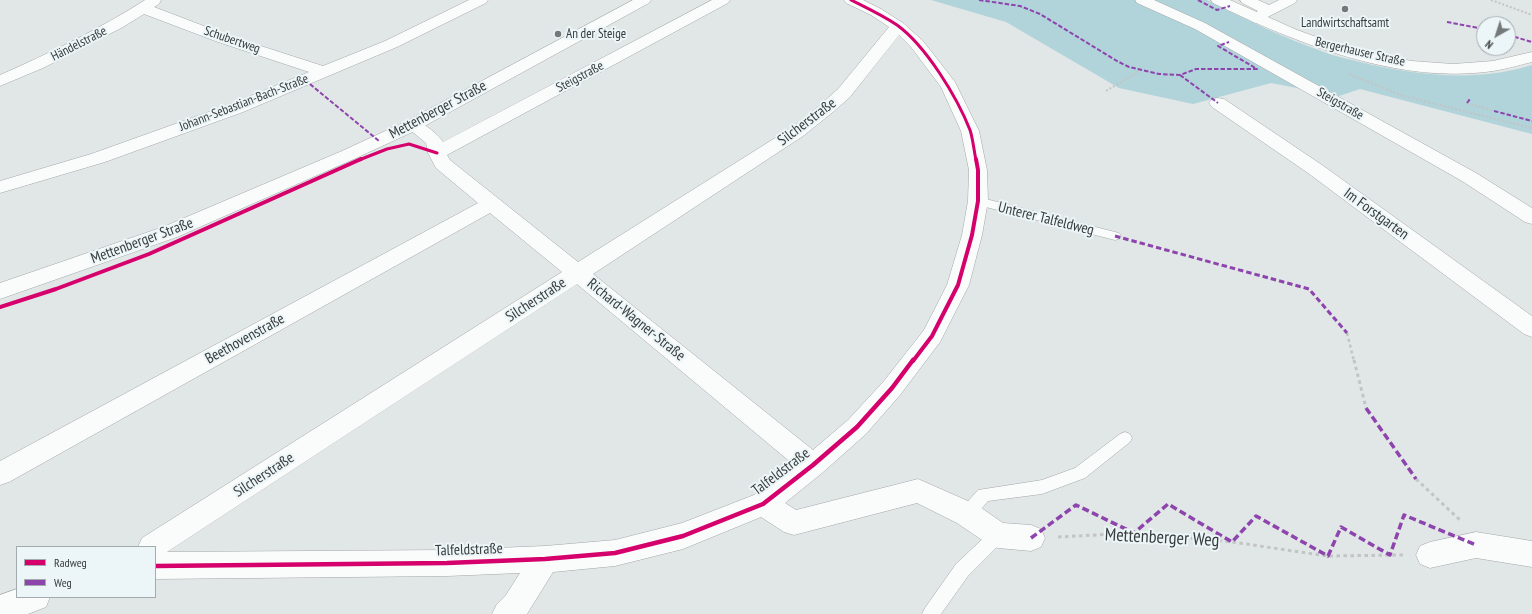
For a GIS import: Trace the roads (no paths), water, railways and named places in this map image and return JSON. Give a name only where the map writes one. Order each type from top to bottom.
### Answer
[{"type":"street","name":"Johann-Sebastian-Bach-Straße","points":[[0,187],[98,158],[237,108],[391,44],[481,0]]},
{"type":"street","name":"Mettenberger Straße","points":[[0,291],[170,232],[268,191],[413,125],[644,0]]},
{"type":"street","name":"Steigstraße","points":[[437,153],[723,0]]},
{"type":"street","name":"Talfeldstraße","points":[[156,566],[439,563],[545,559],[615,553],[683,536],[763,504],[813,465],[862,421],[892,388],[932,336],[958,285],[972,236],[978,201],[978,170],[970,131],[949,86],[918,44],[898,26],[876,12],[851,0]]},
{"type":"street","name":"Steigstraße","points":[[1142,0],[1200,26],[1469,177],[1532,217]]},
{"type":"street","name":"Bergerhauser Straße","points":[[1218,0],[1263,15],[1302,38],[1333,49],[1374,58],[1416,65],[1463,69],[1494,66],[1532,57]]},
{"type":"street","points":[[1247,0],[1263,15],[1290,0]]},
{"type":"street","name":"Schubertweg","points":[[149,4],[224,39],[270,53],[323,72]]},
{"type":"street","name":"Händelstraße","points":[[0,81],[37,65],[118,24],[149,4]]},
{"type":"street","name":"Silcherstraße","points":[[154,546],[797,132],[826,110],[843,94],[882,43],[898,26]]},
{"type":"street","name":"Im Forstgarten","points":[[1218,103],[1315,169],[1532,328]]},
{"type":"street","name":"Richard-Wagner-Straße","points":[[413,125],[434,141],[437,153],[443,164],[813,465]]},
{"type":"street","name":"Beethovenstraße","points":[[0,474],[491,204]]},
{"type":"street","points":[[763,504],[794,523],[918,491],[967,514],[998,535],[1031,538]]},
{"type":"street","points":[[1430,555],[1476,545],[1532,554]]},
{"type":"street","points":[[507,614],[516,605],[545,559]]},
{"type":"street","points":[[0,609],[33,598]]},
{"type":"lane","name":"Unterer Talfeldweg","points":[[978,201],[1115,236]]},
{"type":"lane","points":[[967,514],[984,496],[1042,487],[1080,473],[1125,438]]},
{"type":"lane","points":[[931,614],[962,570],[998,535]]},
{"type":"place","name":"Landwirtschaftsamt","points":[[1345,9]]},
{"type":"place","name":"An der Steige","points":[[558,34]]}]
